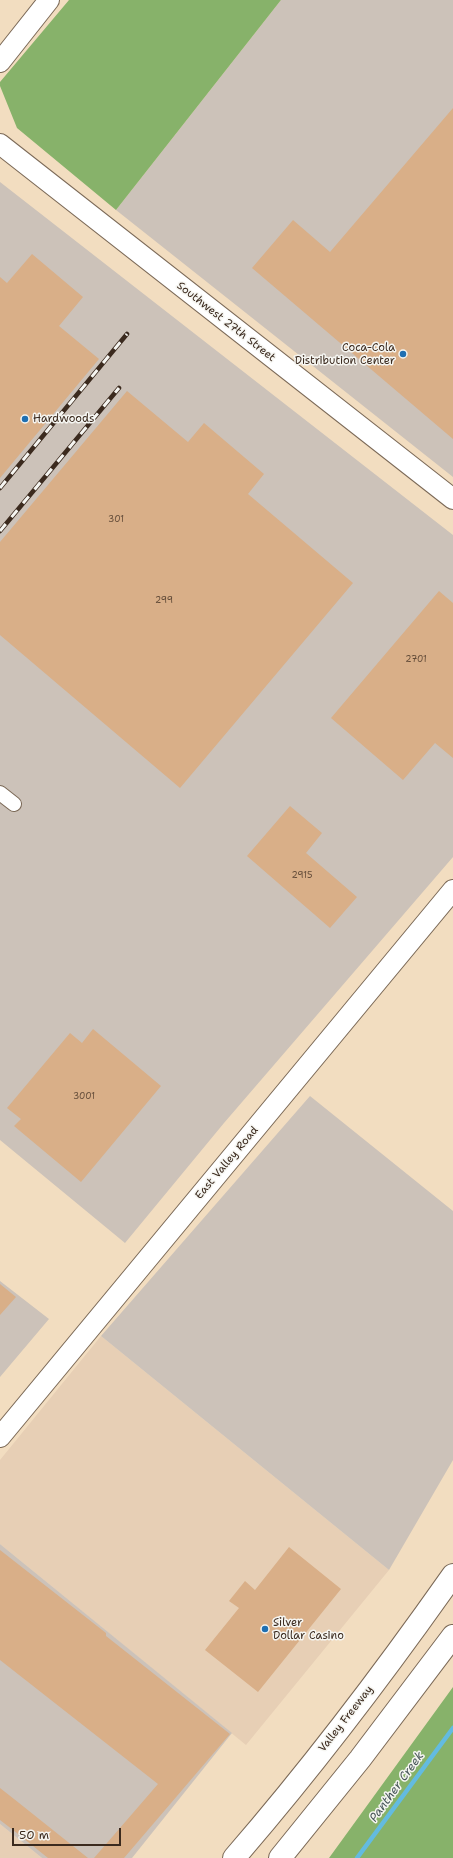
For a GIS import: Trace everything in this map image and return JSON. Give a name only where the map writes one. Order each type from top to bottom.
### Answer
[{"type":"highway","name":"Valley Freeway","points":[[234,1858],[301,1778],[415,1629],[453,1575]]},
{"type":"highway","points":[[280,1858],[365,1753],[453,1636]]},
{"type":"highway","points":[[295,1858],[390,1740],[453,1656]]},
{"type":"street","points":[[0,62],[49,0]]},
{"type":"street","name":"Southwest 27th Street","points":[[0,144],[453,499]]},
{"type":"street","points":[[0,793],[14,804]]},
{"type":"street","name":"East Valley Road","points":[[0,1437],[453,890]]},
{"type":"shaded area","points":[[281,0],[453,0],[453,477],[116,210]]},
{"type":"shaded area","points":[[0,182],[453,535],[453,857],[224,1123],[125,1243],[0,1140]]},
{"type":"shaded area","points":[[310,1096],[453,1211],[453,1460],[389,1570],[101,1336]]},
{"type":"shaded area","points":[[0,1281],[49,1319],[0,1377]]},
{"type":"shaded area","points":[[101,1336],[389,1570],[246,1745],[0,1544],[0,1460]]},
{"type":"shaded area","points":[[0,1544],[232,1733],[132,1858],[42,1858],[0,1824]]},
{"type":"shaded area","points":[[0,1824],[42,1858],[0,1858]]},
{"type":"green space","points":[[69,0],[281,0],[116,210],[17,128],[0,86],[0,82]]},
{"type":"green space","points":[[453,1687],[453,1858],[329,1858]]},
{"type":"building","name":"Coca-Cola Distribution Center","points":[[453,108],[453,439],[252,268],[293,220],[330,252]]},
{"type":"building","name":"Hardwoods","points":[[32,254],[83,297],[59,326],[99,359],[0,478],[0,277],[7,283]]},
{"type":"building","points":[[127,391],[188,442],[204,423],[264,474],[248,494],[353,583],[180,788],[0,635],[0,542]]},
{"type":"building","points":[[439,591],[453,603],[453,758],[435,743],[403,780],[331,718]]},
{"type":"building","points":[[290,806],[322,833],[306,853],[357,897],[330,928],[247,856]]},
{"type":"building","points":[[93,1029],[161,1086],[81,1182],[14,1126],[21,1119],[7,1108],[70,1033],[82,1043]]},
{"type":"building","points":[[0,1284],[16,1297],[0,1315]]},
{"type":"building","name":"Silver Dollar Casino","points":[[289,1547],[341,1589],[258,1692],[205,1650],[239,1608],[229,1601],[245,1581],[255,1590]]},
{"type":"building","points":[[0,1550],[106,1633],[106,1636],[230,1734],[124,1858],[94,1858],[158,1784],[0,1660]]},
{"type":"building","points":[[0,1788],[88,1858],[48,1858],[0,1820]]},
{"type":"waterway","name":"Panther Creek","points":[[357,1858],[453,1728]]},
{"type":"railway","points":[[0,488],[127,334]]},
{"type":"railway","points":[[0,531],[119,388]]},
{"type":"place","name":"Coca-Cola Distribution Center","points":[[403,354]]},
{"type":"place","name":"Hardwoods","points":[[25,419]]},
{"type":"place","name":"Silver Dollar Casino","points":[[265,1629]]}]
